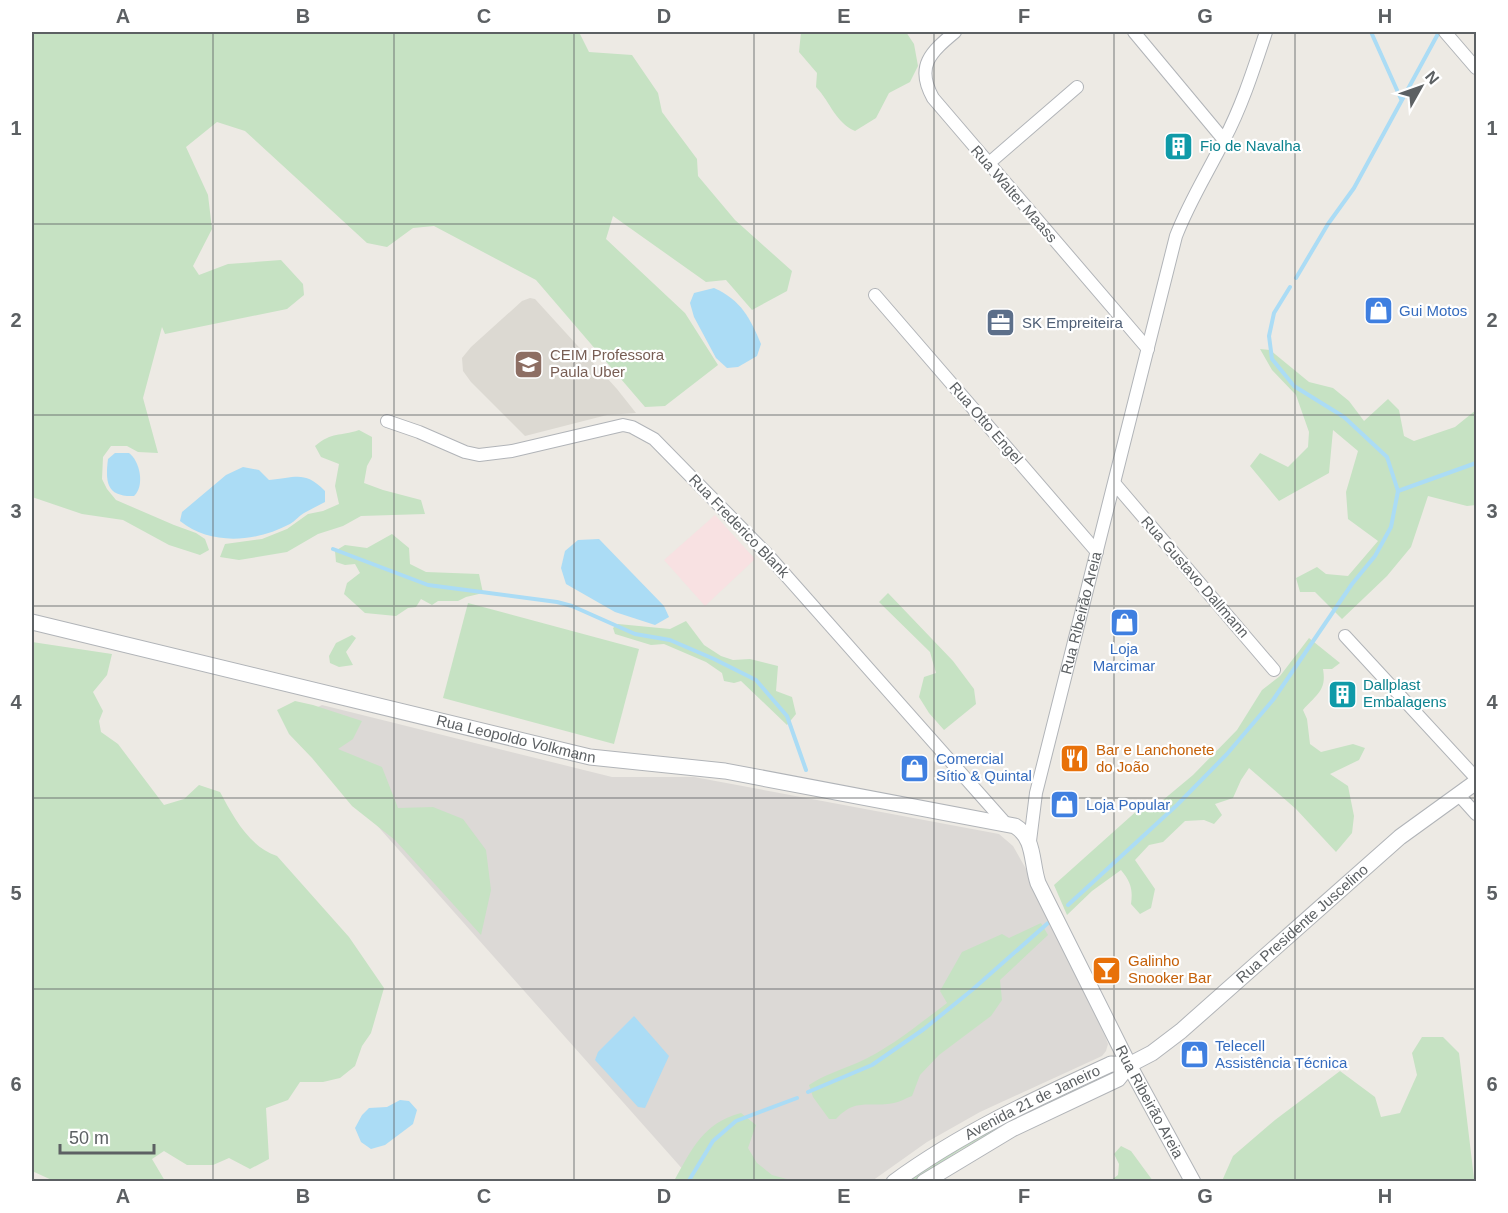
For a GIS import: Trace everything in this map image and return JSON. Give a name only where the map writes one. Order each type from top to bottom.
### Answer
[{"type":"street","name":"Rua Walter Maass","points":[[955,32],[928,58],[925,78],[927,88],[940,108],[1148,349]]},
{"type":"street","points":[[1134,32],[1224,140]]},
{"type":"street","name":"Rua Ribeirão Areia","points":[[1193,1182],[1129,1065],[1038,882],[1031,847],[1036,793],[1172,252],[1182,219],[1224,140],[1249,85],[1266,32]]},
{"type":"street","points":[[1445,32],[1476,68]]},
{"type":"street","points":[[988,164],[1077,87]]},
{"type":"street","name":"Rua Otto Engel","points":[[875,295],[1097,552]]},
{"type":"street","name":"Rua Frederico Blank","points":[[387,421],[465,452],[479,455],[512,451],[611,427],[632,427],[645,432],[765,553],[1007,825]]},
{"type":"street","name":"Rua Gustavo Dallmann","points":[[1115,484],[1274,670]]},
{"type":"street","name":"Rua Leopoldo Volkmann","points":[[32,622],[590,757],[725,771],[1007,825]]},
{"type":"street","points":[[1345,636],[1476,780]]},
{"type":"street","name":"Rua Presidente Juscelino","points":[[1129,1065],[1152,1053],[1181,1031],[1374,859],[1476,780]]},
{"type":"street","points":[[1458,794],[1476,814]]},
{"type":"street","points":[[1007,825],[1031,847]]},
{"type":"street","name":"Avenida 21 de Janeiro","points":[[894,1182],[954,1141],[1005,1113],[1111,1064],[1129,1065]]},
{"type":"street","name":"Avenida 21 de Janeiro","points":[[924,1182],[1011,1129],[1118,1079],[1129,1065]]},
{"type":"shaded area","name":"CEIM Professora Paula Uber","points":[[535,299],[636,413],[607,415],[525,436],[471,382],[463,371],[462,358],[522,301]]},
{"type":"shaded area","points":[[715,515],[755,559],[705,606],[664,560]]},
{"type":"shaded area","points":[[322,705],[612,777],[694,777],[999,834],[1013,846],[1026,869],[1105,1036],[1108,1044],[1106,1051],[1102,1056],[980,1112],[927,1142],[872,1181],[763,1181],[686,1173],[286,723]]},
{"type":"green space","points":[[32,32],[579,32],[589,52],[632,55],[658,93],[662,112],[697,159],[698,176],[735,220],[792,271],[787,291],[752,310],[726,280],[706,282],[613,216],[606,239],[685,313],[718,365],[665,406],[645,407],[536,280],[434,226],[413,228],[387,247],[367,243],[245,131],[217,122],[186,147],[208,195],[212,229],[193,266],[199,275],[228,264],[281,260],[303,284],[304,295],[287,309],[165,334],[162,327],[143,398],[158,453],[138,452],[127,446],[111,446],[103,457],[102,479],[116,500],[196,533],[205,539],[209,550],[200,555],[169,545],[123,520],[82,514],[32,497]]},
{"type":"green space","points":[[801,32],[906,32],[914,44],[918,66],[910,82],[889,93],[876,118],[855,131],[843,123],[816,87],[817,73],[799,52]]},
{"type":"green space","points":[[1260,349],[1270,350],[1309,382],[1333,388],[1349,401],[1364,421],[1388,399],[1399,410],[1404,436],[1414,441],[1455,427],[1476,410],[1476,505],[1467,506],[1428,496],[1411,547],[1387,576],[1342,619],[1315,592],[1300,592],[1296,578],[1317,567],[1326,574],[1348,576],[1378,541],[1348,519],[1346,492],[1358,451],[1333,430],[1329,473],[1279,501],[1250,466],[1260,453],[1288,467],[1308,447],[1309,432],[1296,395],[1272,370]]},
{"type":"green space","points":[[359,430],[372,437],[372,457],[367,466],[364,483],[421,500],[425,514],[361,516],[343,526],[318,534],[287,552],[239,560],[220,557],[225,544],[262,539],[287,529],[308,514],[339,504],[335,486],[339,464],[321,457],[315,446],[332,436]]},
{"type":"green space","points":[[392,534],[409,548],[410,564],[426,572],[479,574],[483,593],[458,601],[438,601],[432,605],[421,599],[416,607],[408,608],[396,616],[365,613],[344,594],[347,583],[360,573],[355,564],[345,565],[336,562],[335,551],[345,545],[367,548]]},
{"type":"green space","points":[[888,593],[953,661],[974,689],[976,704],[944,730],[919,697],[924,677],[936,673],[930,652],[879,602]]},
{"type":"green space","points":[[468,603],[639,649],[614,744],[443,698]]},
{"type":"green space","points":[[686,621],[704,645],[721,656],[733,660],[750,659],[778,666],[776,691],[792,697],[796,714],[787,725],[741,681],[734,683],[724,681],[722,673],[706,662],[664,644],[651,645],[615,634],[613,628],[618,624],[670,629]]},
{"type":"green space","points":[[352,635],[356,638],[346,652],[353,665],[339,667],[330,663],[329,656],[336,643]]},
{"type":"green space","points":[[1309,638],[1340,663],[1332,669],[1323,669],[1322,688],[1303,710],[1307,719],[1310,744],[1321,752],[1353,744],[1365,748],[1359,760],[1330,774],[1348,786],[1354,816],[1352,833],[1336,852],[1296,809],[1249,768],[1233,798],[1215,804],[1222,815],[1214,824],[1204,820],[1185,821],[1163,842],[1149,845],[1135,860],[1155,889],[1151,908],[1140,914],[1131,904],[1130,886],[1121,870],[1092,891],[1067,915],[1054,885],[1140,808],[1157,805],[1193,775],[1237,730],[1262,690],[1280,676]]},
{"type":"green space","points":[[32,642],[112,654],[107,675],[93,692],[103,711],[99,721],[101,732],[118,744],[164,805],[184,799],[199,785],[220,792],[243,830],[258,846],[277,856],[349,937],[384,988],[371,1033],[362,1046],[355,1066],[340,1078],[323,1082],[300,1082],[288,1100],[266,1108],[269,1159],[250,1169],[229,1158],[213,1165],[187,1165],[164,1151],[152,1159],[165,1181],[54,1181],[32,1171]]},
{"type":"green space","points":[[295,701],[362,721],[353,739],[338,749],[382,767],[398,808],[433,807],[463,819],[486,850],[491,890],[481,935],[395,840],[352,806],[289,734],[277,710]]},
{"type":"green space","points":[[1041,923],[1048,935],[1000,980],[1002,1000],[991,1016],[939,1055],[920,1075],[912,1096],[894,1103],[857,1106],[843,1112],[836,1119],[829,1119],[813,1097],[809,1085],[881,1051],[947,1003],[940,991],[962,952],[1002,934],[1009,938]]},
{"type":"green space","points":[[1422,1037],[1443,1037],[1459,1053],[1476,1181],[1222,1181],[1233,1156],[1275,1120],[1340,1071],[1375,1097],[1381,1117],[1400,1113],[1417,1075],[1412,1053]]},
{"type":"green space","points":[[1109,1071],[1111,1076],[1007,1124],[960,1150],[913,1181],[904,1182],[957,1145]]},
{"type":"green space","points":[[741,1113],[756,1125],[748,1148],[757,1163],[772,1175],[794,1181],[674,1181],[693,1148],[708,1130],[728,1117]]},
{"type":"green space","points":[[1121,1146],[1131,1151],[1153,1181],[1110,1181],[1118,1175],[1119,1164],[1114,1154]]},
{"type":"water","points":[[714,288],[731,298],[744,311],[761,344],[757,356],[738,367],[727,368],[716,358],[694,317],[690,303],[694,293]]},
{"type":"water","points":[[115,453],[129,453],[136,462],[140,480],[134,496],[118,494],[110,487],[107,475],[108,459]]},
{"type":"water","points":[[243,467],[259,470],[269,480],[299,477],[311,480],[325,491],[325,502],[304,513],[290,524],[263,535],[248,538],[219,538],[205,535],[180,521],[182,512],[226,475]]},
{"type":"water","points":[[599,539],[664,606],[669,617],[655,625],[615,612],[566,584],[561,568],[565,551],[578,540]]},
{"type":"water","points":[[634,1016],[669,1056],[645,1108],[638,1107],[595,1060],[598,1052]]},
{"type":"water","points":[[400,1100],[409,1101],[417,1110],[413,1124],[385,1145],[371,1149],[361,1142],[355,1128],[362,1115],[369,1108],[387,1107]]},
{"type":"waterway","points":[[1371,32],[1401,99]]},
{"type":"waterway","points":[[1296,278],[1328,224],[1354,188],[1439,32]]},
{"type":"waterway","points":[[1068,905],[1177,805],[1227,754],[1273,700],[1352,584],[1375,556],[1391,527],[1398,491],[1387,457],[1344,417],[1294,386],[1272,359],[1269,336],[1274,313],[1290,287]]},
{"type":"waterway","points":[[1398,491],[1476,463]]},
{"type":"waterway","points":[[333,549],[428,585],[572,606],[635,634],[670,640],[714,659],[756,680],[787,716],[806,770]]},
{"type":"waterway","points":[[808,1092],[872,1065],[924,1029],[1048,923]]},
{"type":"waterway","points":[[688,1182],[713,1141],[736,1121],[797,1098]]},
{"type":"place","name":"Fio de Navalha","points":[[1179,146]]},
{"type":"place","name":"Gui Motos","points":[[1378,311]]},
{"type":"place","name":"SK Empreiteira","points":[[1001,323]]},
{"type":"place","name":"CEIM Professora Paula Uber","points":[[529,364]]},
{"type":"place","name":"Loja Marcimar","points":[[1124,622]]},
{"type":"place","name":"Dallplast Embalagens","points":[[1342,694]]},
{"type":"place","name":"Bar e Lanchonete do João","points":[[1075,759]]},
{"type":"place","name":"Comercial Sítio & Quintal","points":[[915,768]]},
{"type":"place","name":"Loja Popular","points":[[1065,805]]},
{"type":"place","name":"Galinho Snooker Bar","points":[[1107,970]]},
{"type":"place","name":"Telecell Assistência Técnica","points":[[1194,1055]]}]
